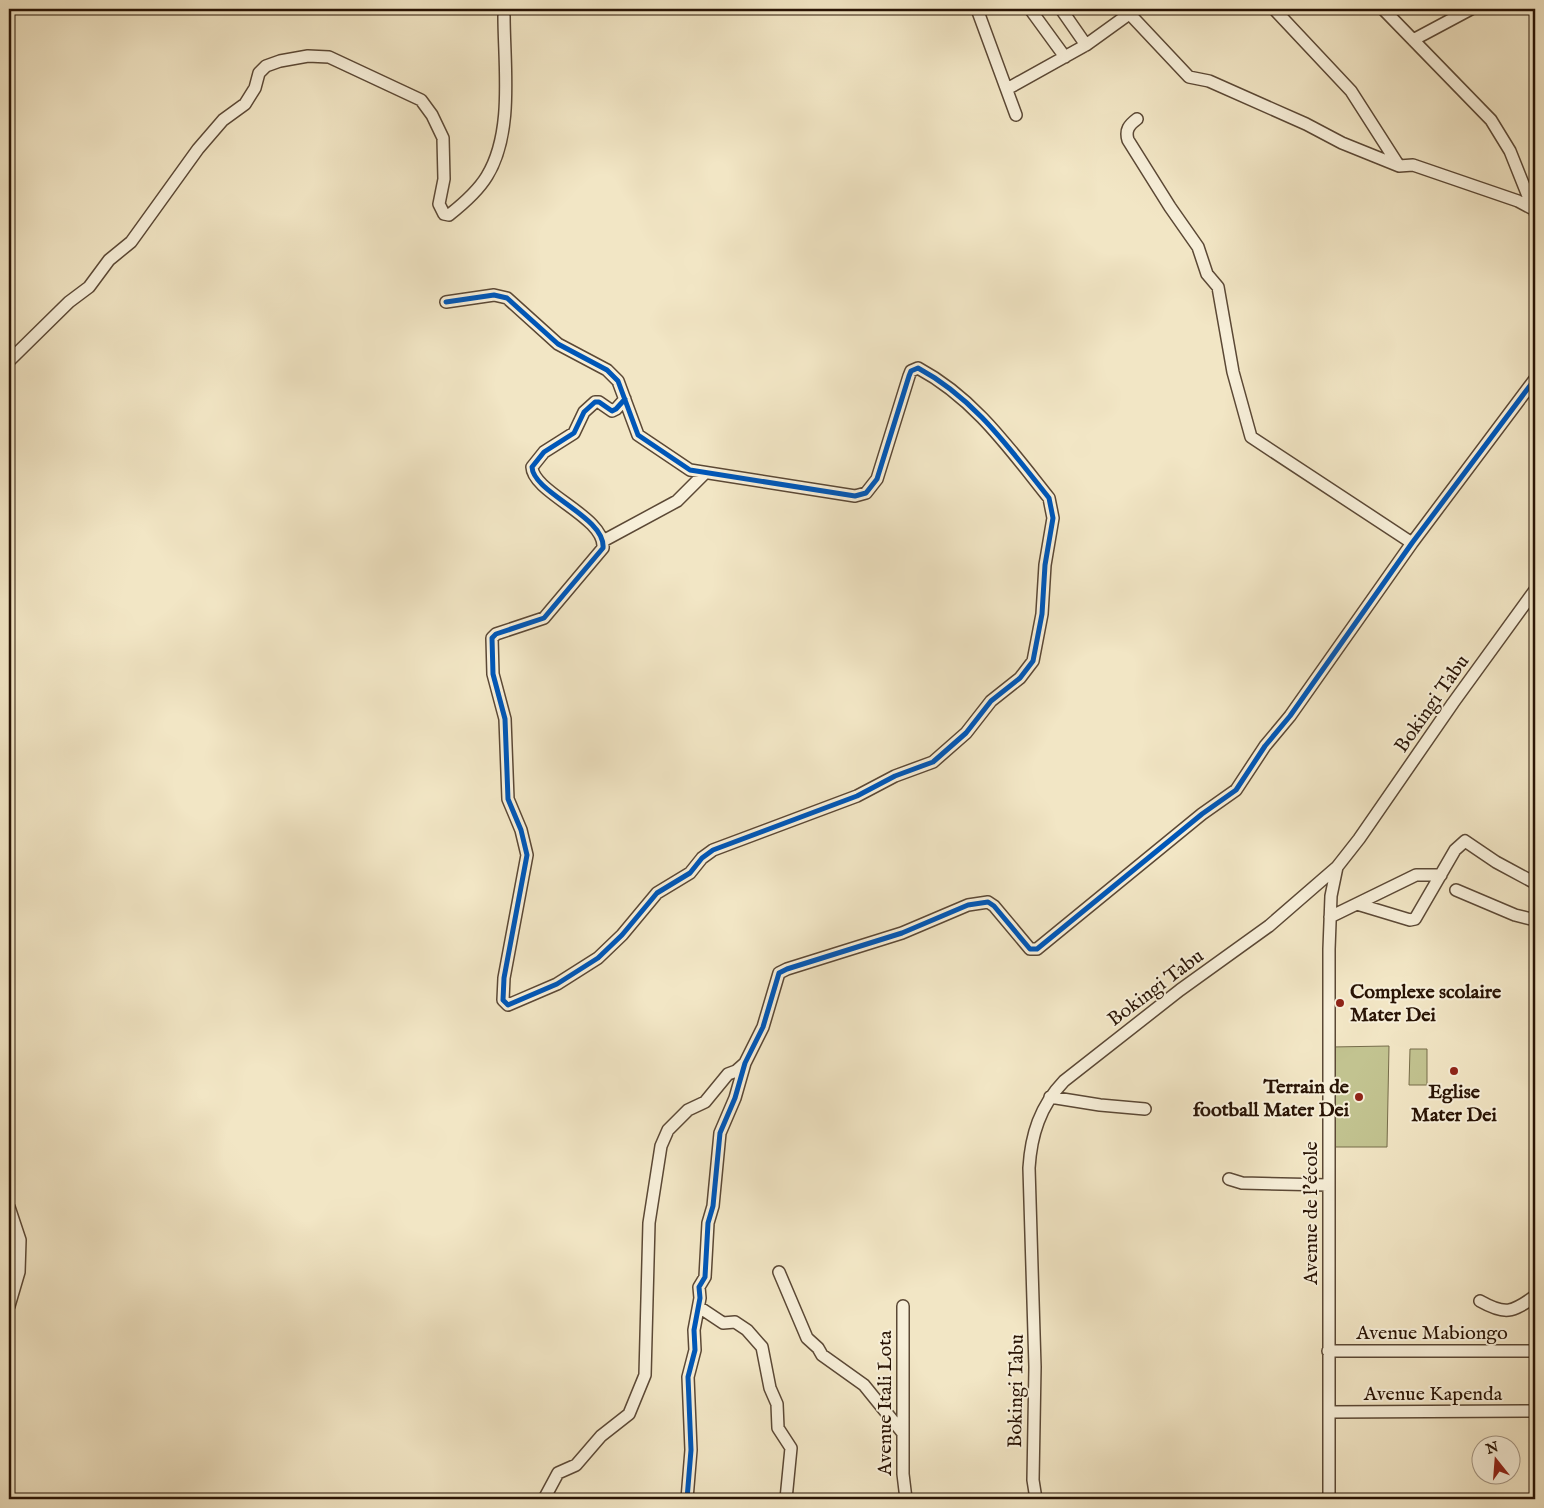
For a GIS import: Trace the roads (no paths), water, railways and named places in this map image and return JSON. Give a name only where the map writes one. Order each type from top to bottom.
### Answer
[{"type":"street","points":[[977,9],[1016,115]]},
{"type":"street","points":[[1030,9],[1065,57]]},
{"type":"street","points":[[1061,9],[1086,45]]},
{"type":"street","points":[[1274,9],[1351,91],[1399,166]]},
{"type":"street","points":[[1383,9],[1491,120],[1510,152],[1535,211]]},
{"type":"street","points":[[1413,40],[1471,9]]},
{"type":"street","points":[[1007,89],[1086,45],[1127,11],[1189,77],[1209,81],[1306,124],[1342,143],[1399,166],[1413,165],[1499,194],[1535,211]]},
{"type":"street","points":[[9,361],[69,302],[89,287],[109,260],[131,242],[198,149],[223,120],[245,104],[255,88],[259,74],[266,66],[280,61],[308,56],[329,57],[421,100],[432,115],[443,138],[444,179],[439,204],[444,214],[450,215],[483,182],[497,149],[505,98],[504,16]]},
{"type":"street","points":[[1137,119],[1129,126],[1126,135],[1128,140],[1170,208],[1198,247],[1206,274],[1218,287],[1233,372],[1251,437],[1412,543]]},
{"type":"street","points":[[446,302],[494,295],[507,298],[558,344],[608,370],[618,381],[625,398],[636,430],[642,440],[690,470],[704,474],[855,496],[866,493],[877,479],[911,371],[918,368],[935,377],[965,400],[991,425],[1051,503],[1052,525],[1045,565],[1042,614],[1033,660],[1020,678],[991,701],[966,733],[941,757],[892,777],[857,796],[713,850],[702,858],[690,873],[657,893],[623,933],[598,958],[557,984],[508,1005],[503,1000],[503,980],[527,855],[521,830],[508,799],[505,719],[493,674],[492,638],[496,634],[544,618],[603,548],[603,541],[585,517],[572,510],[535,477],[532,467],[544,452],[574,433],[584,412],[595,402],[599,402],[612,411],[616,410],[625,398]]},
{"type":"street","points":[[687,1499],[691,1450],[688,1377],[694,1355],[694,1330],[699,1307],[699,1287],[705,1276],[708,1223],[713,1206],[720,1133],[735,1098],[745,1063],[763,1027],[778,975],[786,969],[902,933],[968,904],[983,902],[994,906],[1030,949],[1037,949],[1202,814],[1236,790],[1265,746],[1290,716],[1412,543],[1535,379]]},
{"type":"street","points":[[603,541],[677,501],[704,474]]},
{"type":"street","name":"Bokingi Tabu","points":[[1036,1499],[1033,1480],[1035,1367],[1029,1168],[1031,1138],[1050,1097],[1064,1081],[1180,990],[1269,926],[1337,867],[1360,839],[1442,718],[1535,590]]},
{"type":"street","points":[[1357,904],[1412,920],[1458,845],[1465,841],[1496,862],[1535,883]]},
{"type":"street","name":"Avenue de l'école","points":[[1330,1499],[1328,1185],[1330,917],[1337,867]]},
{"type":"street","points":[[1330,917],[1416,874],[1441,875]]},
{"type":"street","points":[[1456,890],[1507,912],[1535,920]]},
{"type":"street","points":[[544,1499],[557,1474],[576,1466],[601,1436],[629,1414],[645,1375],[649,1223],[661,1146],[668,1130],[688,1110],[705,1102],[728,1074],[736,1071],[745,1063]]},
{"type":"street","points":[[1050,1097],[1100,1106],[1145,1109]]},
{"type":"street","points":[[1229,1179],[1242,1183],[1328,1185]]},
{"type":"street","points":[[9,1207],[20,1240],[19,1272],[9,1306]]},
{"type":"street","points":[[779,1272],[808,1340],[817,1347],[821,1354],[866,1386],[902,1432]]},
{"type":"street","points":[[1480,1301],[1499,1310],[1508,1311],[1515,1310],[1535,1296]]},
{"type":"street","name":"Avenue Itali Lota","points":[[903,1306],[902,1474],[906,1499]]},
{"type":"street","points":[[699,1307],[723,1323],[735,1322],[762,1346],[771,1389],[777,1405],[778,1428],[791,1448],[786,1499]]},
{"type":"street","name":"Avenue Mabiongo","points":[[1328,1351],[1535,1351]]},
{"type":"street","name":"Avenue Kapenda","points":[[1330,1412],[1535,1411]]},
{"type":"place","name":"Complexe scolaire Mater Dei","points":[[1340,1003]]},
{"type":"place","name":"Eglise Mater Dei","points":[[1454,1071]]},
{"type":"place","name":"Terrain de football Mater Dei","points":[[1359,1097]]}]
